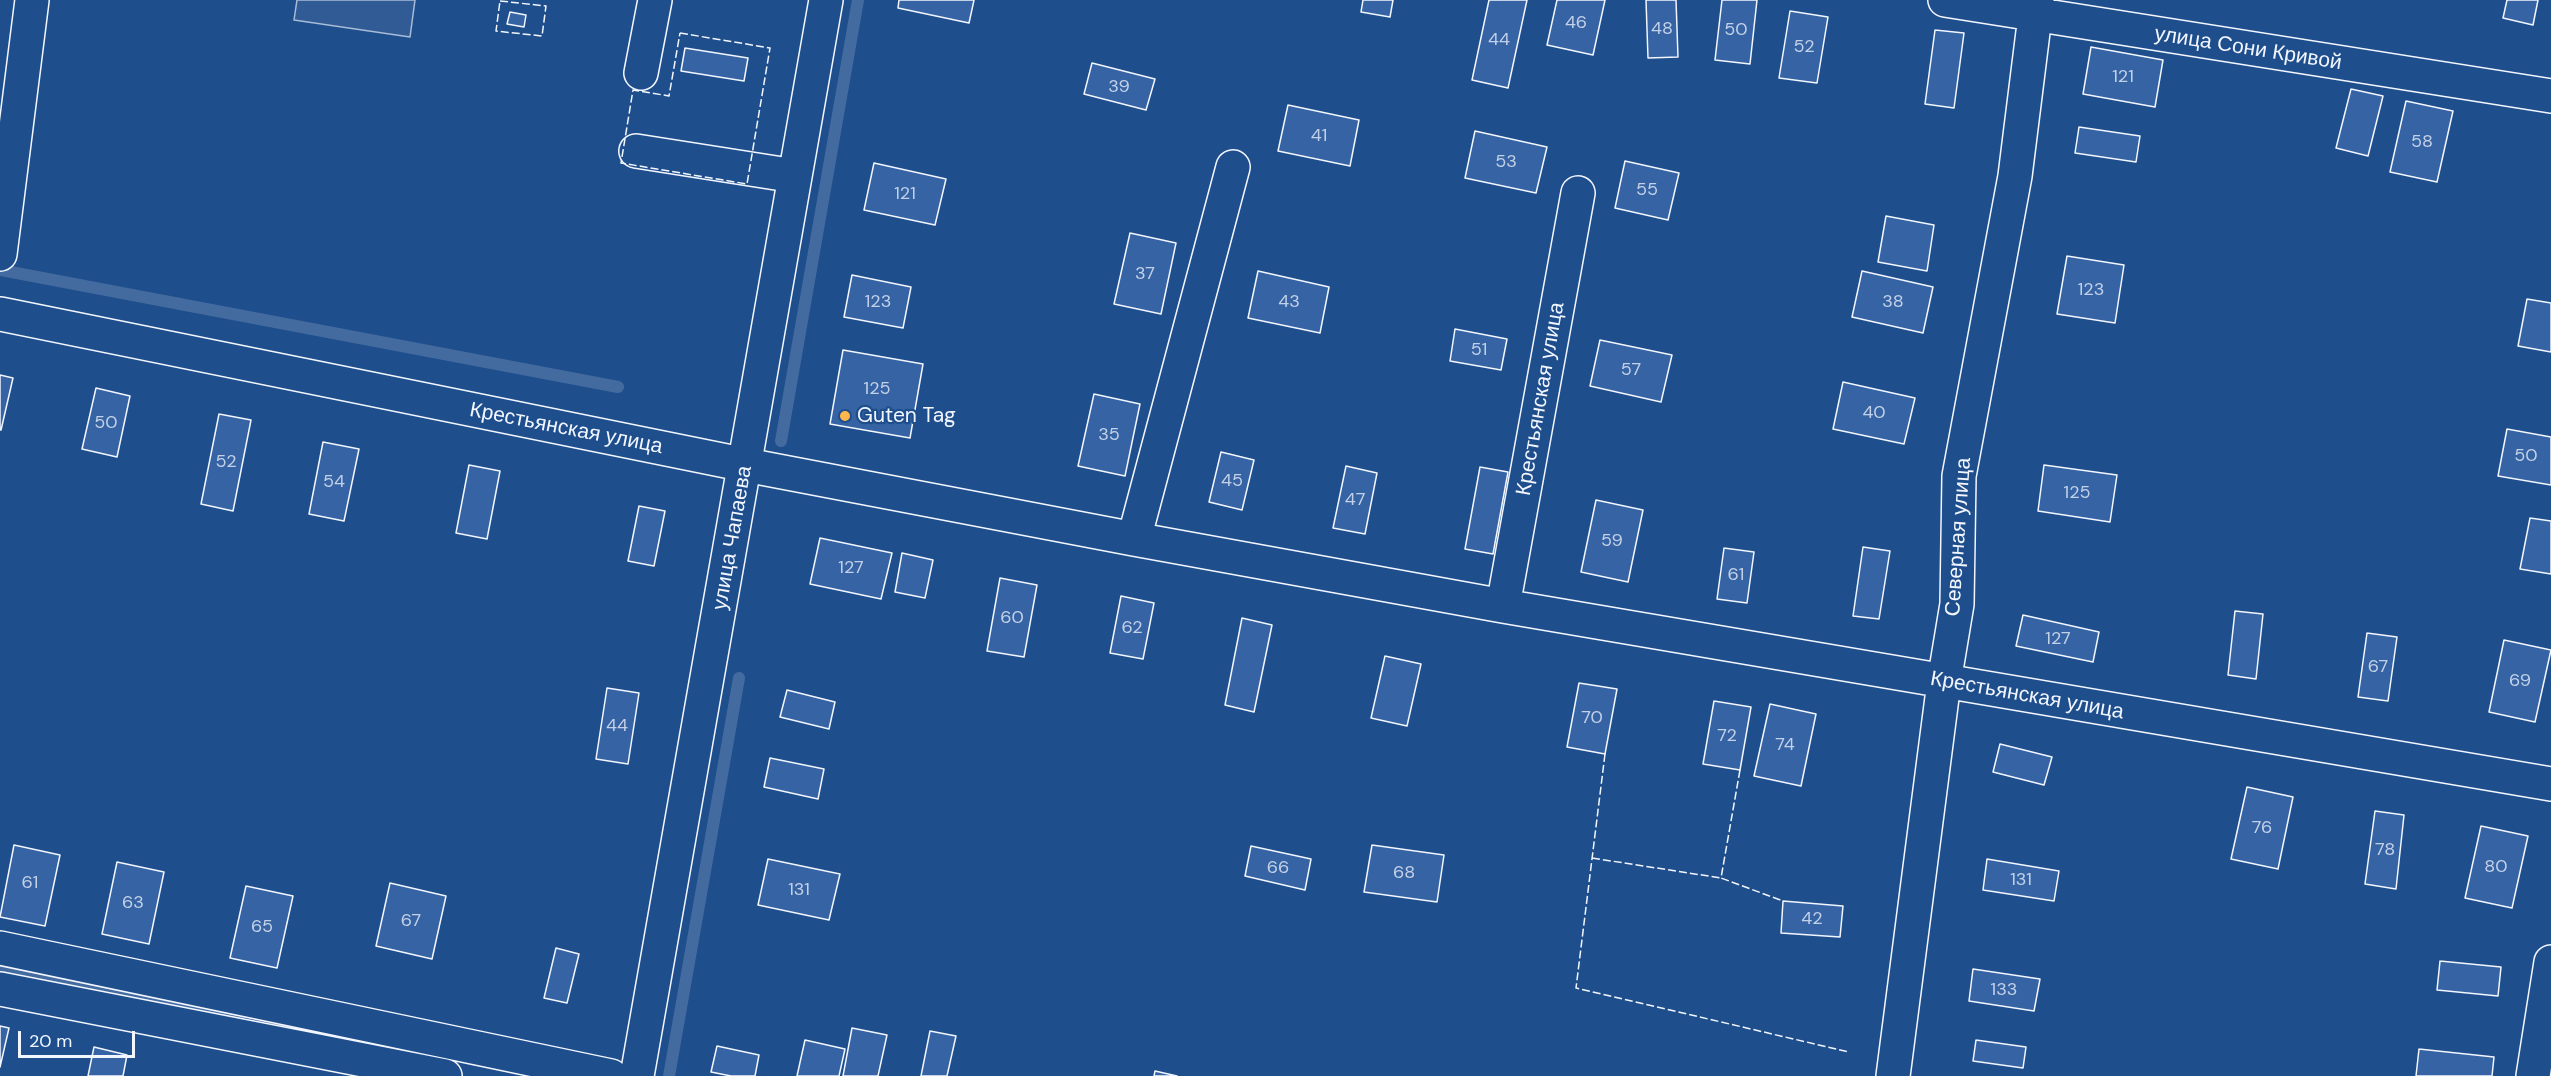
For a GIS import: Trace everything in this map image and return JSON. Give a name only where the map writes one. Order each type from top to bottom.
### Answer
[{"type":"street","points":[[0,254],[32,0]]},
{"type":"street","points":[[640,72],[655,0]]},
{"type":"street","name":"улица Чапаева","points":[[637,1076],[826,0]]},
{"type":"street","name":"улица Сони Кривой","points":[[1945,0],[2036,8],[2551,96]]},
{"type":"street","name":"Северная улица","points":[[1893,1076],[1944,682],[1957,604],[1959,476],[2015,176],[2036,8]]},
{"type":"street","points":[[636,151],[795,176]]},
{"type":"street","points":[[1134,539],[1233,167]]},
{"type":"street","name":"Крестьянская улица","points":[[1503,606],[1578,193]]},
{"type":"street","name":"Крестьянская улица","points":[[0,314],[746,465],[1134,539],[1503,606],[2551,784]]},
{"type":"street","points":[[0,948],[611,1076]]},
{"type":"street","points":[[2533,1076],[2551,962]]},
{"type":"street","points":[[0,989],[445,1076]]},
{"type":"shaded area","points":[[297,0],[415,0],[410,37],[294,20]]},
{"type":"building","points":[[899,0],[974,0],[969,23],[898,8]]},
{"type":"building","points":[[1363,0],[1393,0],[1390,17],[1361,12]]},
{"type":"building","points":[[1489,0],[1527,0],[1508,88],[1472,80]]},
{"type":"building","points":[[1557,0],[1605,0],[1593,55],[1547,45]]},
{"type":"building","points":[[1646,0],[1676,0],[1678,57],[1648,58]]},
{"type":"building","points":[[1722,0],[1757,0],[1750,64],[1715,60]]},
{"type":"building","points":[[2507,0],[2538,0],[2533,25],[2503,18]]},
{"type":"building","points":[[1790,11],[1828,17],[1817,83],[1779,78]]},
{"type":"building","points":[[510,12],[526,15],[524,27],[507,24]]},
{"type":"building","points":[[1935,30],[1964,33],[1954,108],[1925,104]]},
{"type":"building","points":[[2091,47],[2163,60],[2155,107],[2083,94]]},
{"type":"building","points":[[685,48],[748,58],[744,81],[681,71]]},
{"type":"building","points":[[1092,63],[1155,79],[1146,110],[1084,94]]},
{"type":"building","points":[[2351,89],[2383,96],[2368,156],[2336,148]]},
{"type":"building","points":[[2406,101],[2453,111],[2437,182],[2390,172]]},
{"type":"building","points":[[1288,105],[1359,120],[1350,166],[1278,151]]},
{"type":"building","points":[[2079,127],[2140,136],[2136,162],[2075,153]]},
{"type":"building","points":[[1475,131],[1547,147],[1536,193],[1465,178]]},
{"type":"building","points":[[1625,161],[1679,173],[1668,220],[1615,208]]},
{"type":"building","points":[[874,163],[946,179],[935,225],[864,210]]},
{"type":"building","points":[[1886,216],[1934,225],[1927,271],[1878,262]]},
{"type":"building","points":[[1130,233],[1176,243],[1161,314],[1114,304]]},
{"type":"building","points":[[2067,256],[2124,265],[2115,323],[2057,314]]},
{"type":"building","points":[[1258,271],[1329,287],[1320,333],[1248,318]]},
{"type":"building","points":[[1862,271],[1933,287],[1923,333],[1852,317]]},
{"type":"building","points":[[852,275],[911,287],[903,328],[844,317]]},
{"type":"building","points":[[2527,299],[2551,303],[2551,352],[2518,346]]},
{"type":"building","points":[[1455,329],[1507,339],[1501,370],[1450,361]]},
{"type":"building","points":[[1600,340],[1672,355],[1661,402],[1590,386]]},
{"type":"building","points":[[843,350],[923,364],[910,438],[830,424]]},
{"type":"building","points":[[0,375],[13,378],[1,430],[0,430]]},
{"type":"building","points":[[1843,382],[1915,398],[1904,444],[1833,429]]},
{"type":"building","points":[[96,388],[130,396],[117,457],[82,449]]},
{"type":"building","points":[[1094,394],[1140,404],[1125,476],[1078,466]]},
{"type":"building","points":[[219,414],[251,420],[233,511],[201,504]]},
{"type":"building","points":[[2507,429],[2551,437],[2551,485],[2498,476]]},
{"type":"building","points":[[323,442],[359,449],[344,521],[309,514]]},
{"type":"building","points":[[1221,452],[1254,460],[1242,510],[1209,502]]},
{"type":"building","points":[[469,465],[500,471],[487,539],[456,533]]},
{"type":"building","points":[[2044,465],[2117,475],[2110,522],[2038,511]]},
{"type":"building","points":[[1346,466],[1377,473],[1365,534],[1333,528]]},
{"type":"building","points":[[1480,467],[1508,472],[1493,554],[1465,549]]},
{"type":"building","points":[[1596,500],[1643,510],[1628,582],[1581,572]]},
{"type":"building","points":[[639,506],[665,511],[654,566],[628,561]]},
{"type":"building","points":[[2530,518],[2551,521],[2551,574],[2520,569]]},
{"type":"building","points":[[820,538],[892,553],[881,599],[810,584]]},
{"type":"building","points":[[1863,547],[1890,551],[1879,619],[1853,616]]},
{"type":"building","points":[[1724,548],[1754,552],[1747,603],[1717,599]]},
{"type":"building","points":[[902,553],[933,560],[925,598],[895,592]]},
{"type":"building","points":[[1000,578],[1037,585],[1024,657],[987,651]]},
{"type":"building","points":[[1121,596],[1154,603],[1143,659],[1110,653]]},
{"type":"building","points":[[2235,611],[2263,614],[2256,679],[2228,675]]},
{"type":"building","points":[[2023,615],[2099,632],[2093,662],[2016,646]]},
{"type":"building","points":[[1242,618],[1272,625],[1254,712],[1225,705]]},
{"type":"building","points":[[2367,633],[2397,637],[2388,701],[2358,697]]},
{"type":"building","points":[[2504,640],[2551,650],[2535,722],[2489,712]]},
{"type":"building","points":[[1385,656],[1421,664],[1407,726],[1371,718]]},
{"type":"building","points":[[1579,683],[1617,689],[1605,754],[1567,747]]},
{"type":"building","points":[[607,688],[639,693],[628,764],[596,759]]},
{"type":"building","points":[[787,690],[835,702],[829,729],[780,717]]},
{"type":"building","points":[[1714,701],[1751,707],[1740,770],[1703,764]]},
{"type":"building","points":[[1770,704],[1816,714],[1801,786],[1754,776]]},
{"type":"building","points":[[2000,744],[2052,757],[2044,785],[1993,772]]},
{"type":"building","points":[[770,758],[824,769],[818,799],[764,787]]},
{"type":"building","points":[[2247,787],[2293,797],[2278,869],[2231,859]]},
{"type":"building","points":[[2375,811],[2404,815],[2396,889],[2365,884]]},
{"type":"building","points":[[2481,826],[2528,836],[2512,908],[2465,898]]},
{"type":"building","points":[[14,845],[60,855],[45,926],[0,917]]},
{"type":"building","points":[[1372,845],[1444,855],[1437,902],[1364,892]]},
{"type":"building","points":[[1251,846],[1311,859],[1305,890],[1245,876]]},
{"type":"building","points":[[768,859],[840,874],[829,920],[758,905]]},
{"type":"building","points":[[1987,859],[2059,871],[2054,901],[1983,890]]},
{"type":"building","points":[[117,862],[164,872],[149,944],[102,934]]},
{"type":"building","points":[[390,883],[446,896],[432,959],[376,946]]},
{"type":"building","points":[[246,886],[293,896],[277,968],[230,958]]},
{"type":"building","points":[[1783,901],[1843,906],[1840,937],[1781,933]]},
{"type":"building","points":[[556,948],[579,954],[567,1003],[544,998]]},
{"type":"building","points":[[2440,961],[2501,967],[2498,996],[2437,990]]},
{"type":"building","points":[[1973,969],[2040,979],[2034,1011],[1969,1001]]},
{"type":"building","points":[[0,1026],[9,1028],[0,1067]]},
{"type":"building","points":[[852,1028],[887,1035],[878,1076],[843,1076]]},
{"type":"building","points":[[930,1031],[956,1036],[947,1076],[921,1076]]},
{"type":"building","points":[[805,1040],[845,1049],[839,1076],[797,1076]]},
{"type":"building","points":[[1976,1040],[2026,1047],[2023,1068],[1973,1061]]},
{"type":"building","points":[[717,1046],[759,1055],[755,1076],[731,1076],[711,1072]]},
{"type":"building","points":[[94,1047],[127,1055],[123,1076],[88,1076]]},
{"type":"building","points":[[2419,1049],[2494,1057],[2492,1076],[2416,1076]]},
{"type":"building","points":[[1155,1071],[1177,1076],[1154,1076]]},
{"type":"waterway","points":[[781,441],[858,0]]},
{"type":"waterway","points":[[0,270],[618,387]]},
{"type":"waterway","points":[[669,1076],[739,678]]},
{"type":"waterway","points":[[0,966],[240,1015]]},
{"type":"fence","points":[[500,1],[546,6],[542,36],[496,31],[500,1]]},
{"type":"fence","points":[[680,33],[770,48],[747,184],[621,163],[633,90],[669,96],[680,33]]},
{"type":"fence","points":[[1605,754],[1576,988],[1849,1052]]},
{"type":"fence","points":[[1740,770],[1721,878],[1783,901]]},
{"type":"fence","points":[[1592,858],[1721,878]]},
{"type":"place","name":"Guten Tag","points":[[845,416]]}]
